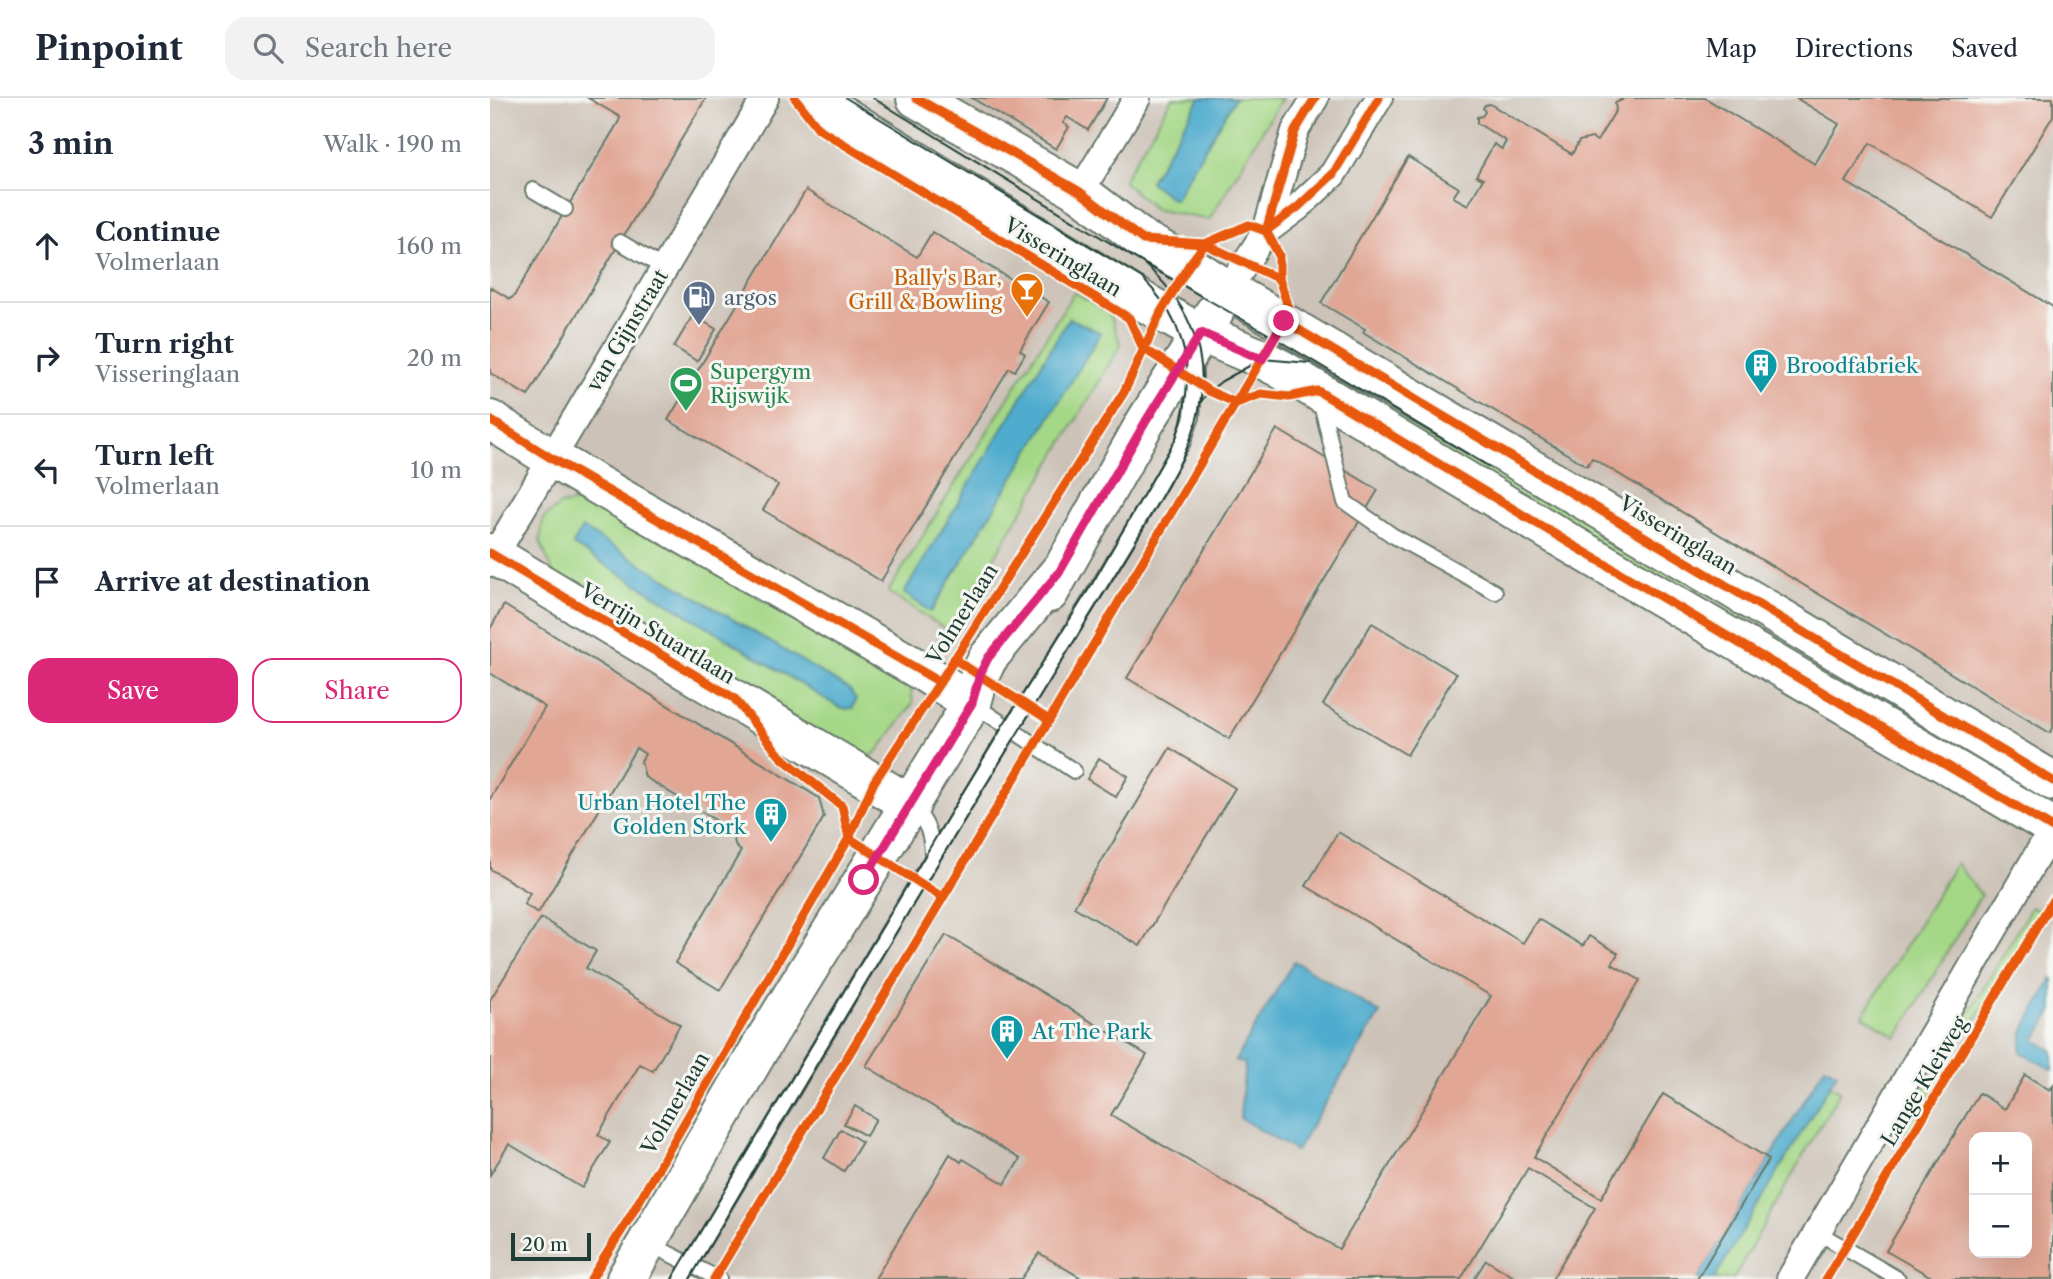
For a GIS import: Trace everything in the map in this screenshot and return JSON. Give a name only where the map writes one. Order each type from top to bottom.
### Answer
[{"type":"street","name":"van Gijnstraat","points":[[492,557],[765,98]]},
{"type":"street","name":"Visseringlaan","points":[[814,98],[1112,282],[1196,341],[1262,359],[1541,527],[2053,827]]},
{"type":"street","name":"Visseringlaan","points":[[916,98],[1080,192],[1143,240],[2053,781]]},
{"type":"street","points":[[1080,192],[1136,98]]},
{"type":"street","points":[[626,1279],[763,1043],[972,703],[980,674],[988,658],[1060,571],[1146,421],[1266,230],[1295,131],[1315,98]]},
{"type":"street","points":[[1266,230],[1298,207],[1333,174],[1379,98]]},
{"type":"street","points":[[490,420],[972,703]]},
{"type":"street","name":"Verrijn Stuartlaan","points":[[492,557],[911,805]]},
{"type":"street","name":"Lange Kleiweg","points":[[1790,1279],[2053,827]]},
{"type":"lane","points":[[533,190],[565,209]]},
{"type":"lane","points":[[620,242],[664,268]]},
{"type":"lane","points":[[681,1279],[1183,442],[1192,417],[1195,395],[1196,341]]},
{"type":"lane","points":[[1318,391],[1345,502],[1392,535],[1495,592]]},
{"type":"lane","points":[[972,703],[1074,771]]},
{"type":"lane","name":"Verrijn Stuartlaan","points":[[911,805],[928,826],[932,858]]},
{"type":"lane","points":[[1817,1232],[1898,1279]]},
{"type":"lane","points":[[648,1242],[719,1279]]},
{"type":"shaded area","points":[[490,98],[2053,98],[2053,1279],[490,1279]]},
{"type":"green space","points":[[1172,98],[1200,98],[1150,181],[1174,200],[1235,98],[1282,98],[1209,220],[1154,209],[1123,181]]},
{"type":"green space","points":[[1074,292],[1109,313],[1121,345],[950,632],[888,592]]},
{"type":"green space","points":[[1301,349],[2028,785],[2017,807],[1289,369]]},
{"type":"green space","points":[[593,500],[910,686],[913,703],[878,751],[864,760],[554,575],[540,541],[543,519],[560,505]],"holes":[[[582,529],[852,708],[842,709],[573,545]]]},
{"type":"green space","points":[[1956,863],[1981,895],[1897,1037],[1863,1016]]},
{"type":"green space","points":[[2031,907],[2039,911],[1974,1022],[1966,1018]]},
{"type":"green space","points":[[1938,1063],[1945,1067],[1909,1133],[1901,1129]]},
{"type":"green space","points":[[1829,1085],[1840,1091],[1733,1279],[1714,1279]]},
{"type":"water","points":[[1200,98],[1235,98],[1174,200],[1150,182]]},
{"type":"water","points":[[1069,318],[1101,333],[931,612],[904,593]]},
{"type":"water","points":[[582,528],[850,690],[856,699],[852,708],[842,709],[573,545]]},
{"type":"water","points":[[1294,961],[1380,1013],[1296,1151],[1240,1118],[1245,1063],[1235,1061]]},
{"type":"water","points":[[2053,977],[2053,1010],[2035,1040],[2053,1051],[2053,1070],[2021,1052],[2023,1033]]},
{"type":"water","points":[[1825,1066],[1837,1073],[1714,1279],[1697,1279]]},
{"type":"building","points":[[588,98],[706,98],[528,396],[490,373],[490,287],[510,299],[514,296],[619,121],[620,117]]},
{"type":"building","points":[[972,98],[1107,98],[1088,130],[1067,117],[1063,123],[1069,127],[1056,149]]},
{"type":"building","name":"Broodfabriek","points":[[1619,98],[1705,98],[1815,164],[1839,124],[1796,98],[2053,98],[2053,116],[1992,217],[1870,143],[1846,182],[2053,307],[2053,728],[2050,733],[1592,458],[1587,466],[1363,332],[1365,329],[1321,303],[1408,157],[1459,188],[1453,197],[1468,205],[1483,179],[1476,176],[1494,144],[1502,149],[1506,141],[1477,123],[1477,117],[1485,112],[1485,105],[1490,104],[1572,154],[1579,141],[1592,138],[1597,141],[1616,110],[1615,103],[1622,100]]},
{"type":"building","points":[[806,190],[917,257],[932,232],[1049,302],[1020,350],[1025,354],[1015,371],[1009,368],[881,581],[763,510],[778,485],[668,420]]},
{"type":"building","points":[[693,315],[716,329],[697,361],[674,347]]},
{"type":"building","points":[[1277,429],[1378,490],[1229,739],[1127,678]]},
{"type":"building","points":[[504,605],[819,798],[824,817],[720,990],[675,963],[741,851],[734,840],[738,834],[645,777],[641,761],[645,754],[636,748],[538,913],[524,904],[530,893],[490,869],[490,799],[545,707],[490,673],[490,629]]},
{"type":"building","points":[[1372,623],[1456,674],[1407,755],[1323,705]]},
{"type":"building","points":[[1170,748],[1235,788],[1140,946],[1074,907]]},
{"type":"building","points":[[1099,758],[1128,776],[1116,797],[1087,779]]},
{"type":"building","name":"At The Park","points":[[1338,832],[1523,943],[1538,919],[1583,946],[1589,936],[1618,953],[1612,964],[1640,980],[1534,1157],[1601,1198],[1663,1094],[1769,1159],[1697,1279],[1552,1279],[1595,1208],[1528,1168],[1461,1279],[1083,1279],[1039,1253],[1021,1279],[875,1279],[950,1154],[1005,1184],[1020,1159],[866,1066],[946,935],[1147,1055],[1111,1115],[1339,1249],[1491,996],[1306,886]]},
{"type":"building","points":[[541,918],[596,951],[586,968],[680,1025],[653,1071],[640,1064],[598,1135],[610,1142],[582,1188],[509,1144],[490,1175],[490,1000]]},
{"type":"building","points":[[2025,1075],[2050,1090],[2053,1085],[2053,1279],[1935,1279],[1886,1251],[1979,1093],[2005,1109]]},
{"type":"building","points":[[855,1106],[876,1119],[866,1136],[844,1124]]},
{"type":"building","points":[[841,1129],[862,1142],[844,1171],[824,1158]]},
{"type":"building","points":[[1486,1260],[1517,1279],[1474,1279]]},
{"type":"tram line","points":[[672,1279],[1003,725],[1092,584],[1176,438],[1186,394],[1187,373],[1179,333],[1158,295],[1142,278],[846,98]]},
{"type":"tram line","points":[[873,98],[1143,263],[1263,331],[1490,467]]},
{"type":"tram line","points":[[690,1279],[903,921],[1139,537],[1188,447],[1197,419],[1202,384],[1197,344],[1182,308],[1171,292],[1143,263]]},
{"type":"tram line","points":[[1200,403],[1209,391],[1222,381],[1262,359],[1310,363]]},
{"type":"cycle path","points":[[795,98],[819,129],[1129,318],[1143,348],[1209,391],[1236,403],[1261,394],[1289,397],[1318,391],[1571,544],[2053,828]]},
{"type":"cycle path","points":[[916,98],[1080,192],[1143,240],[1205,244],[1279,279]]},
{"type":"cycle path","points":[[714,1279],[1034,746],[1284,321],[1288,306],[1279,279],[1279,255],[1266,231],[1295,131],[1315,98]]},
{"type":"cycle path","points":[[1266,231],[1298,207],[1333,174],[1379,98]]},
{"type":"cycle path","name":"Volmerlaan","points":[[591,1279],[630,1217],[849,838],[874,782],[1124,392],[1161,312],[1189,265],[1205,244],[1249,225],[1266,231]]},
{"type":"cycle path","points":[[1284,321],[2053,781]]},
{"type":"cycle path","name":"Volmerlaan","points":[[490,420],[551,458],[940,682]]},
{"type":"cycle path","points":[[490,553],[734,698],[781,757],[842,806],[849,838],[942,897]]},
{"type":"cycle path","name":"Volmerlaan","points":[[954,659],[1049,720]]},
{"type":"cycle path","points":[[1826,1279],[2053,900]]},
{"type":"place","name":"Bally's Bar, Grill & Bowling","points":[[1027,319]]},
{"type":"place","name":"argos","points":[[699,327]]},
{"type":"place","name":"Broodfabriek","points":[[1761,395]]},
{"type":"place","name":"Supergym Rijswijk","points":[[686,413]]},
{"type":"place","name":"Urban Hotel The Golden Stork","points":[[771,844]]},
{"type":"place","name":"At The Park","points":[[1007,1061]]},
{"type":"route","points":[[864,880],[972,703],[980,674],[988,658],[1060,571],[1146,421],[1201,333],[1262,359],[1284,321]]}]
